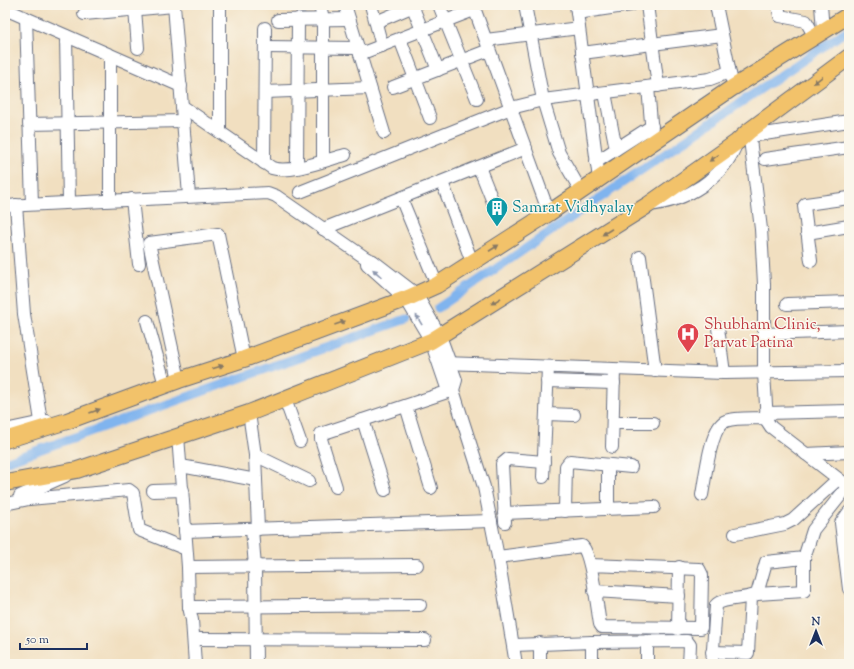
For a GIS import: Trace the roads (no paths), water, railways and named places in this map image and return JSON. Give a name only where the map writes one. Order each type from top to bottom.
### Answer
[{"type":"main road","points":[[5,440],[67,421],[244,359],[411,297],[437,285],[582,191],[732,88],[819,34],[847,12]]},
{"type":"main road","points":[[8,482],[77,470],[285,399],[435,339],[648,205],[746,136],[849,57]]},
{"type":"street","points":[[220,5],[220,132]]},
{"type":"street","points":[[320,5],[323,19],[323,161]]},
{"type":"street","points":[[345,5],[384,134]]},
{"type":"street","points":[[371,5],[382,46]]},
{"type":"street","points":[[439,5],[477,99]]},
{"type":"street","points":[[525,5],[543,100],[562,160],[569,167],[582,191]]},
{"type":"street","points":[[599,179],[576,9],[631,5]]},
{"type":"street","points":[[648,5],[652,44],[653,142]]},
{"type":"street","points":[[716,5],[732,88]]},
{"type":"street","points":[[778,5],[780,16],[806,22],[819,34]]},
{"type":"street","points":[[819,34],[821,5]]},
{"type":"street","points":[[84,14],[174,6],[190,196]]},
{"type":"street","points":[[376,22],[413,6],[438,70]]},
{"type":"street","points":[[265,47],[323,47],[359,51],[382,46],[446,21],[474,7],[549,213]]},
{"type":"street","points":[[5,9],[181,86]]},
{"type":"street","points":[[135,10],[138,48]]},
{"type":"street","points":[[26,18],[32,204]]},
{"type":"street","points":[[297,167],[298,19]]},
{"type":"street","points":[[278,20],[349,19]]},
{"type":"street","points":[[264,163],[265,28]]},
{"type":"street","points":[[393,87],[461,61],[487,45],[530,34],[579,28]]},
{"type":"street","points":[[582,53],[722,35]]},
{"type":"street","points":[[66,36],[69,202]]},
{"type":"street","points":[[400,39],[430,118]]},
{"type":"street","points":[[110,55],[110,200]]},
{"type":"street","points":[[300,192],[511,108],[543,100],[710,79],[729,72]]},
{"type":"street","points":[[265,92],[370,88]]},
{"type":"street","points":[[605,93],[616,149]]},
{"type":"street","points":[[182,106],[264,163],[277,170],[297,167],[344,155]]},
{"type":"street","points":[[845,484],[771,427],[766,415],[763,260],[746,136],[849,120]]},
{"type":"street","points":[[29,124],[184,121]]},
{"type":"street","points":[[596,162],[652,126]]},
{"type":"street","points":[[765,159],[849,147]]},
{"type":"street","points":[[323,230],[526,148]]},
{"type":"street","points":[[479,167],[497,212]]},
{"type":"street","points":[[442,182],[472,262]]},
{"type":"street","points":[[41,421],[24,314],[10,206],[268,193],[276,196],[323,230],[367,259],[367,264],[411,297],[435,339],[445,363],[446,385],[453,390],[486,499],[498,557],[516,664]]},
{"type":"street","points":[[401,198],[437,285]]},
{"type":"street","points":[[811,261],[804,206],[806,204],[849,198]]},
{"type":"street","points":[[132,199],[139,264]]},
{"type":"street","points":[[807,233],[849,226]]},
{"type":"street","points":[[172,383],[149,243],[218,234],[244,359]]},
{"type":"street","points":[[640,257],[655,371]]},
{"type":"street","points":[[787,304],[849,302]]},
{"type":"street","points":[[146,321],[172,383]]},
{"type":"street","points":[[718,328],[724,373]]},
{"type":"street","points":[[764,334],[849,331]]},
{"type":"street","points":[[445,363],[548,368],[724,373],[849,371]]},
{"type":"street","points":[[543,477],[548,368]]},
{"type":"street","points":[[612,447],[614,370]]},
{"type":"street","points":[[547,381],[614,383]]},
{"type":"street","points":[[336,487],[321,439],[321,434],[453,390]]},
{"type":"street","points":[[285,399],[300,440]]},
{"type":"street","points":[[406,406],[432,488]]},
{"type":"street","points":[[702,496],[711,446],[720,426],[726,421],[766,415],[849,411]]},
{"type":"street","points":[[249,412],[255,455],[256,480],[256,664]]},
{"type":"street","points":[[546,414],[574,415]]},
{"type":"street","points":[[363,420],[385,490]]},
{"type":"street","points":[[5,430],[41,421],[67,421]]},
{"type":"street","points":[[613,423],[653,423]]},
{"type":"street","points":[[178,436],[188,568],[189,608],[194,639],[195,664]]},
{"type":"street","points":[[806,454],[849,452]]},
{"type":"street","points":[[255,455],[309,481]]},
{"type":"street","points":[[544,462],[508,459],[504,461],[502,464],[505,517],[608,508],[654,507]]},
{"type":"street","points":[[565,511],[568,463],[573,461],[631,467]]},
{"type":"street","points":[[608,465],[608,508]]},
{"type":"street","points":[[181,466],[256,480]]},
{"type":"street","points":[[5,501],[35,490],[77,470]]},
{"type":"street","points":[[735,534],[785,524],[845,484]]},
{"type":"street","points":[[804,558],[766,562],[754,596],[748,653],[712,658],[716,605],[721,601],[754,596],[804,591],[806,589],[804,558],[812,530],[845,484]]},
{"type":"street","points":[[5,504],[29,499],[129,490],[133,493],[140,530],[186,549]]},
{"type":"street","points":[[152,491],[182,490]]},
{"type":"street","points":[[486,499],[504,497]]},
{"type":"street","points":[[849,512],[842,521],[841,526],[849,589]]},
{"type":"street","points":[[185,531],[491,521]]},
{"type":"street","points":[[498,557],[577,546],[585,549],[590,565],[600,624],[602,627],[696,629],[701,626],[701,572],[696,568],[590,565]]},
{"type":"street","points":[[188,568],[417,564]]},
{"type":"street","points":[[678,629],[679,567]]},
{"type":"street","points":[[594,591],[679,596]]},
{"type":"street","points":[[189,608],[420,605]]},
{"type":"street","points":[[194,639],[424,640]]},
{"type":"street","points":[[647,641],[647,664]]},
{"type":"street","points":[[514,645],[540,643],[687,641],[690,645],[689,664]]},
{"type":"street","points":[[592,642],[592,664]]},
{"type":"street","points":[[540,643],[540,664]]},
{"type":"waterway","points":[[438,308],[849,29]]},
{"type":"waterway","points":[[5,462],[406,319]]},
{"type":"place","name":"Samrat Vidhyalay","points":[[497,228]]},
{"type":"place","name":"Shubham Clinic, Parvat Patina","points":[[688,354]]}]
